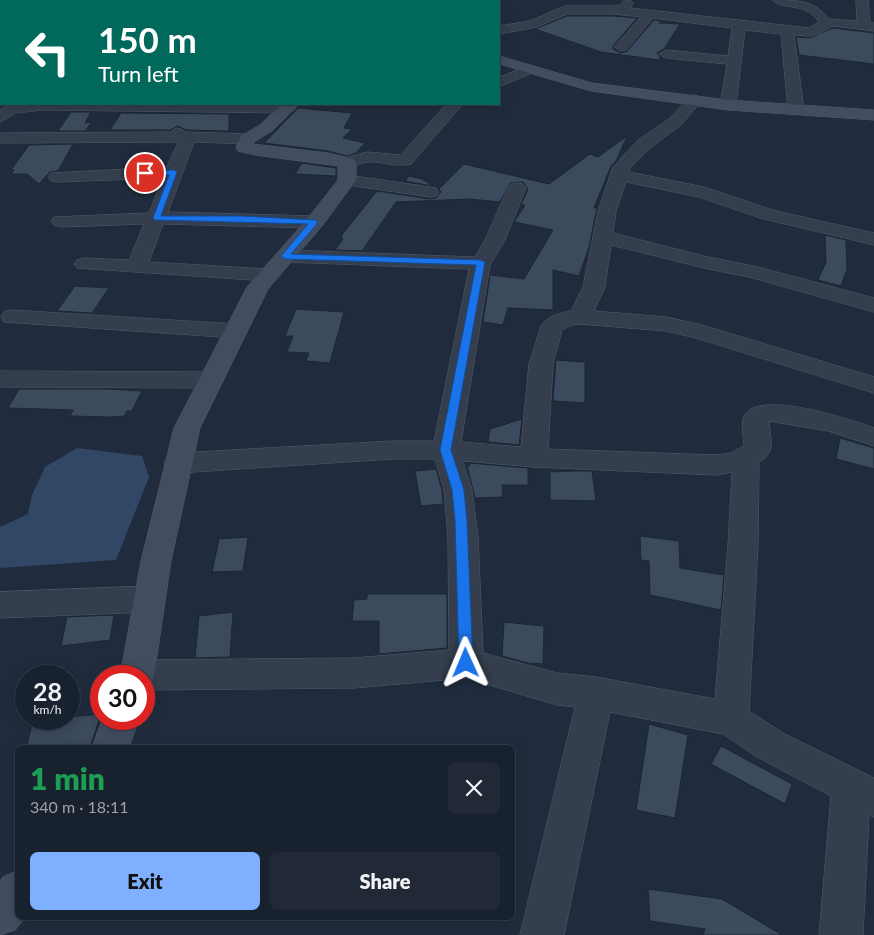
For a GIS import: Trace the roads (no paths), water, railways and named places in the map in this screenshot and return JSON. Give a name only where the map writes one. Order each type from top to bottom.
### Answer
[{"type":"street","points":[[614,10],[625,7],[628,0]]},
{"type":"street","points":[[778,0],[808,4],[819,13],[826,23]]},
{"type":"street","points":[[500,30],[533,24],[565,10],[614,10],[650,14],[676,22],[809,32],[816,30],[826,23],[869,26],[862,0]]},
{"type":"street","points":[[621,47],[650,14]]},
{"type":"street","points":[[728,104],[739,26]]},
{"type":"street","points":[[787,31],[796,110]]},
{"type":"street","points":[[666,54],[734,61]]},
{"type":"street","points":[[500,60],[591,88],[728,104],[874,115]]},
{"type":"street","points":[[500,83],[529,69]]},
{"type":"street","points":[[580,317],[594,287],[607,211],[622,167],[644,144],[675,122],[695,100]]},
{"type":"street","points":[[0,117],[12,109],[24,106],[62,105]]},
{"type":"street","points":[[131,105],[191,107],[214,105],[290,106]]},
{"type":"street","points":[[139,665],[148,599],[187,428],[258,287],[315,222],[347,171],[368,156],[395,161],[405,160],[454,105]]},
{"type":"street","points":[[0,138],[181,137],[247,139],[266,128],[290,106]]},
{"type":"street","points":[[137,267],[174,172],[181,137],[191,107]]},
{"type":"street","points":[[247,139],[244,147],[254,150],[328,158],[347,171],[430,192]]},
{"type":"street","points":[[57,177],[174,172]]},
{"type":"street","points":[[620,176],[704,192],[728,202],[767,214],[874,239]]},
{"type":"street","points":[[285,256],[480,262],[485,260],[517,188]]},
{"type":"street","points":[[61,221],[156,218],[315,222]]},
{"type":"street","points":[[604,237],[708,263],[751,271],[874,304]]},
{"type":"street","points":[[466,663],[462,527],[458,490],[446,450],[480,262]]},
{"type":"street","points":[[84,264],[268,275]]},
{"type":"street","points":[[12,317],[236,331]]},
{"type":"street","points":[[534,458],[541,364],[552,326],[566,319],[580,317],[666,324],[702,332],[874,385]]},
{"type":"street","points":[[0,379],[211,380]]},
{"type":"street","points":[[178,463],[392,450],[446,450],[534,458],[716,465],[737,461],[758,450],[756,419],[762,413],[772,412],[832,423],[874,437]]},
{"type":"street","points":[[731,719],[743,545],[746,457]]},
{"type":"street","points":[[0,605],[148,599]]},
{"type":"street","points":[[155,676],[354,673],[466,663],[557,689],[596,693],[731,719],[770,745],[863,792],[841,935]]},
{"type":"street","points":[[542,935],[596,693]]},
{"type":"street","points":[[111,745],[117,730]]},
{"type":"street","points":[[0,915],[15,896]]},
{"type":"water","points":[[77,448],[142,456],[149,477],[116,560],[0,568],[0,527],[28,514],[32,495],[45,467]]}]
